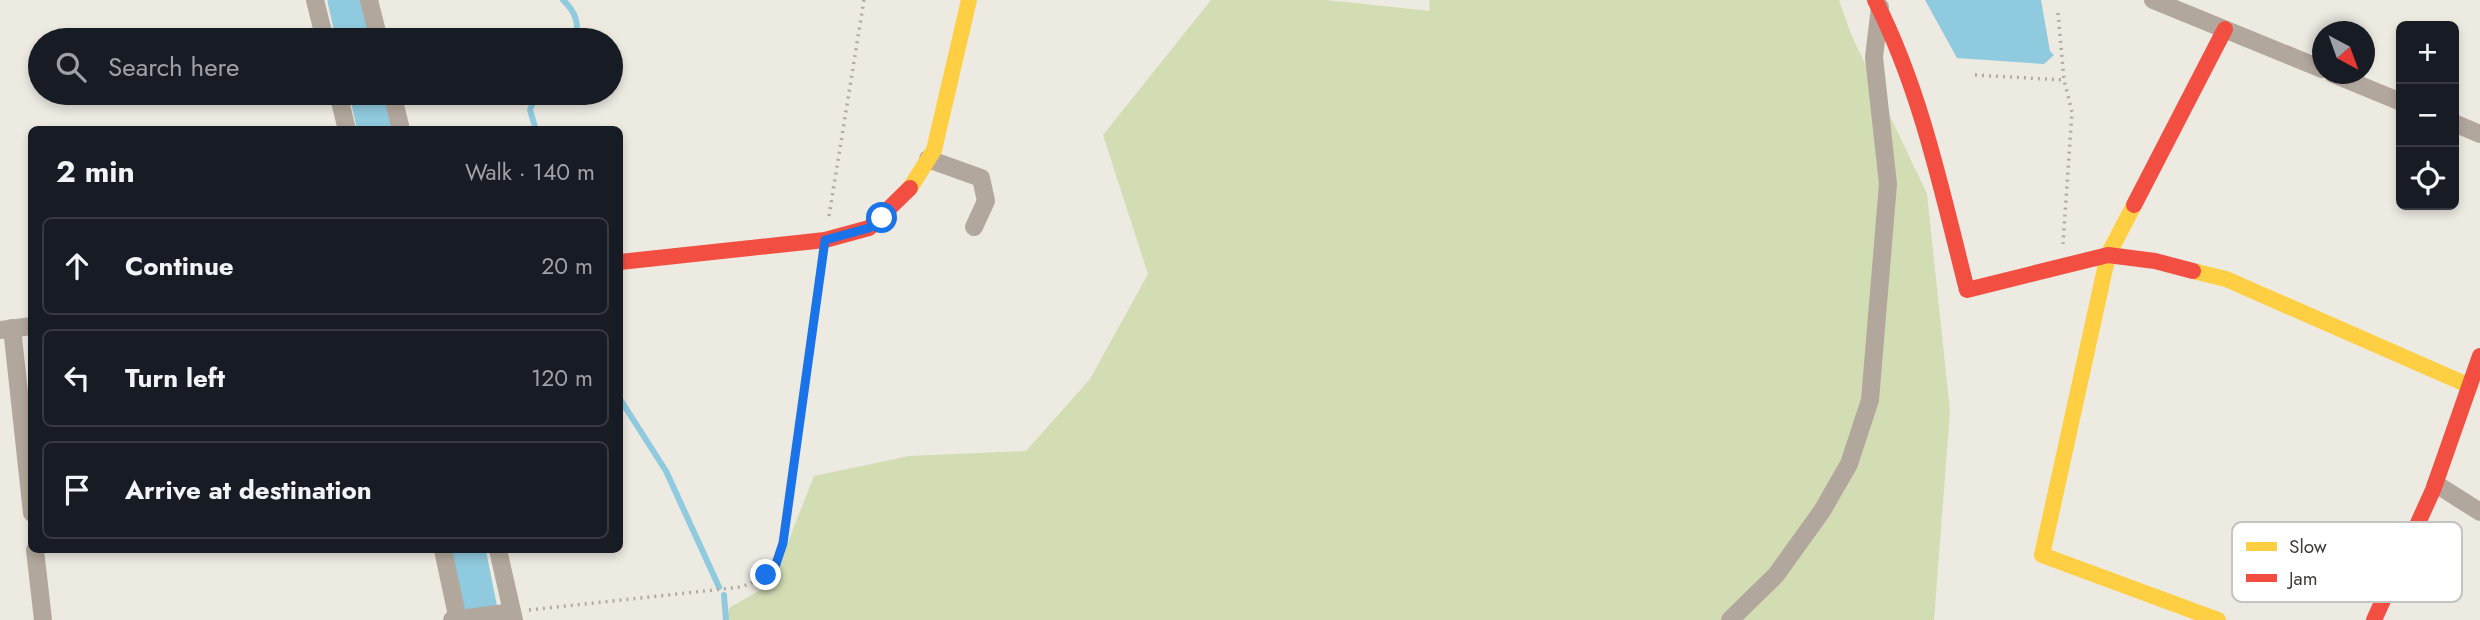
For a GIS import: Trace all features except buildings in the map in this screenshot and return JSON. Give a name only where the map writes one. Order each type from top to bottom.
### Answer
[{"type":"street","points":[[315,0],[322,28]]},
{"type":"street","points":[[369,0],[376,28]]},
{"type":"street","points":[[623,262],[825,240],[869,228],[910,188],[934,150],[969,0]]},
{"type":"street","points":[[2153,0],[2312,65]]},
{"type":"street","points":[[1879,4],[1895,39],[1933,155],[1967,290],[2108,255],[2155,261],[2226,279],[2470,386]]},
{"type":"street","points":[[1730,620],[1776,575],[1822,511],[1849,464],[1870,400],[1888,184],[1874,57],[1879,4]]},
{"type":"street","points":[[2218,620],[2042,555],[2108,255],[2225,29]]},
{"type":"street","points":[[2357,84],[2396,100]]},
{"type":"street","points":[[341,105],[346,126]]},
{"type":"street","points":[[395,105],[400,126]]},
{"type":"street","points":[[2459,125],[2480,134]]},
{"type":"street","points":[[928,159],[981,178],[986,201],[974,227]]},
{"type":"street","points":[[28,326],[6,329],[28,485]]},
{"type":"street","points":[[2421,522],[2480,356]]},
{"type":"street","points":[[2436,484],[2480,512]]},
{"type":"street","points":[[35,553],[43,620]]},
{"type":"street","points":[[444,553],[458,620]]},
{"type":"street","points":[[452,620],[513,616],[499,553]]},
{"type":"street","points":[[2374,620],[2384,602]]},
{"type":"path","points":[[513,616],[741,587],[754,583],[775,567],[783,543],[825,240],[864,0]]},
{"type":"path","points":[[2058,13],[2064,80],[2072,112],[2062,266]]},
{"type":"path","points":[[1975,75],[2064,80]]},
{"type":"green space","points":[[1211,0],[1326,0],[1430,11],[1429,0],[1839,0],[1851,34],[1927,194],[1950,411],[1934,620],[727,620],[729,608],[772,583],[814,476],[909,456],[1026,451],[1090,379],[1148,274],[1103,135]]},
{"type":"water","points":[[1925,0],[2041,0],[2050,51],[2054,55],[2044,64],[1957,58]]},
{"type":"waterway","points":[[345,0],[351,28]]},
{"type":"waterway","points":[[563,0],[576,18],[577,28]]},
{"type":"waterway","points":[[370,105],[374,126]]},
{"type":"waterway","points":[[532,105],[530,110],[535,126]]},
{"type":"waterway","points":[[623,404],[666,471],[719,587]]},
{"type":"waterway","points":[[469,553],[482,620]]},
{"type":"waterway","points":[[724,595],[726,620]]},
{"type":"traffic: slow","points":[[910,188],[934,150],[969,0]]},
{"type":"traffic: slow","points":[[2134,205],[2108,255],[2042,555],[2218,620]]},
{"type":"traffic: slow","points":[[2193,271],[2226,279],[2470,386]]},
{"type":"traffic: jam","points":[[1875,0],[1918,105],[1967,290],[2108,255],[2155,261],[2193,271]]},
{"type":"traffic: jam","points":[[2134,205],[2225,29]]},
{"type":"traffic: jam","points":[[623,262],[825,240],[869,228],[910,188]]},
{"type":"traffic: jam","points":[[2418,522],[2433,490],[2480,356]]},
{"type":"traffic: jam","points":[[2374,620],[2382,602]]},
{"type":"route","points":[[766,575],[775,567],[783,543],[825,240],[869,228],[882,218]]}]
